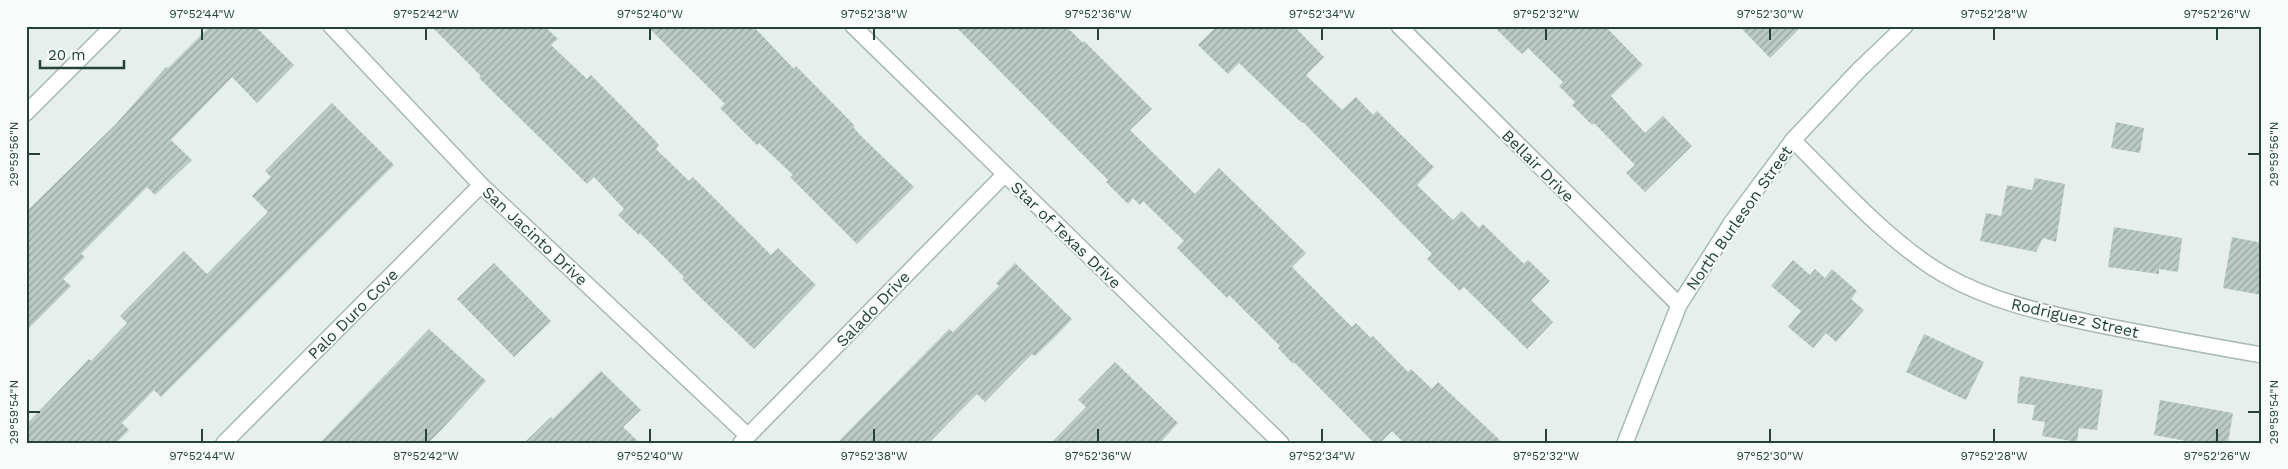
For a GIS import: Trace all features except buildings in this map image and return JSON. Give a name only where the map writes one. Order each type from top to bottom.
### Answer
[{"type":"street","points":[[26,113],[113,26]]},
{"type":"street","name":"San Jacinto Drive","points":[[331,26],[481,186],[745,440]]},
{"type":"street","name":"Star of Texas Drive","points":[[853,26],[1004,175],[1264,438],[1281,443]]},
{"type":"street","name":"Bellair Drive","points":[[1399,26],[1678,305]]},
{"type":"street","name":"North Burleson Street","points":[[1624,443],[1678,305],[1732,222],[1793,140],[1859,70],[1904,26]]},
{"type":"street","name":"Rodriguez Street","points":[[1793,140],[1849,196],[1909,250],[1942,274],[1982,294],[2039,313],[2183,342],[2262,355]]},
{"type":"street","name":"Salado Drive","points":[[745,440],[1004,175]]},
{"type":"street","name":"Palo Duro Cove","points":[[224,443],[481,186]]}]
